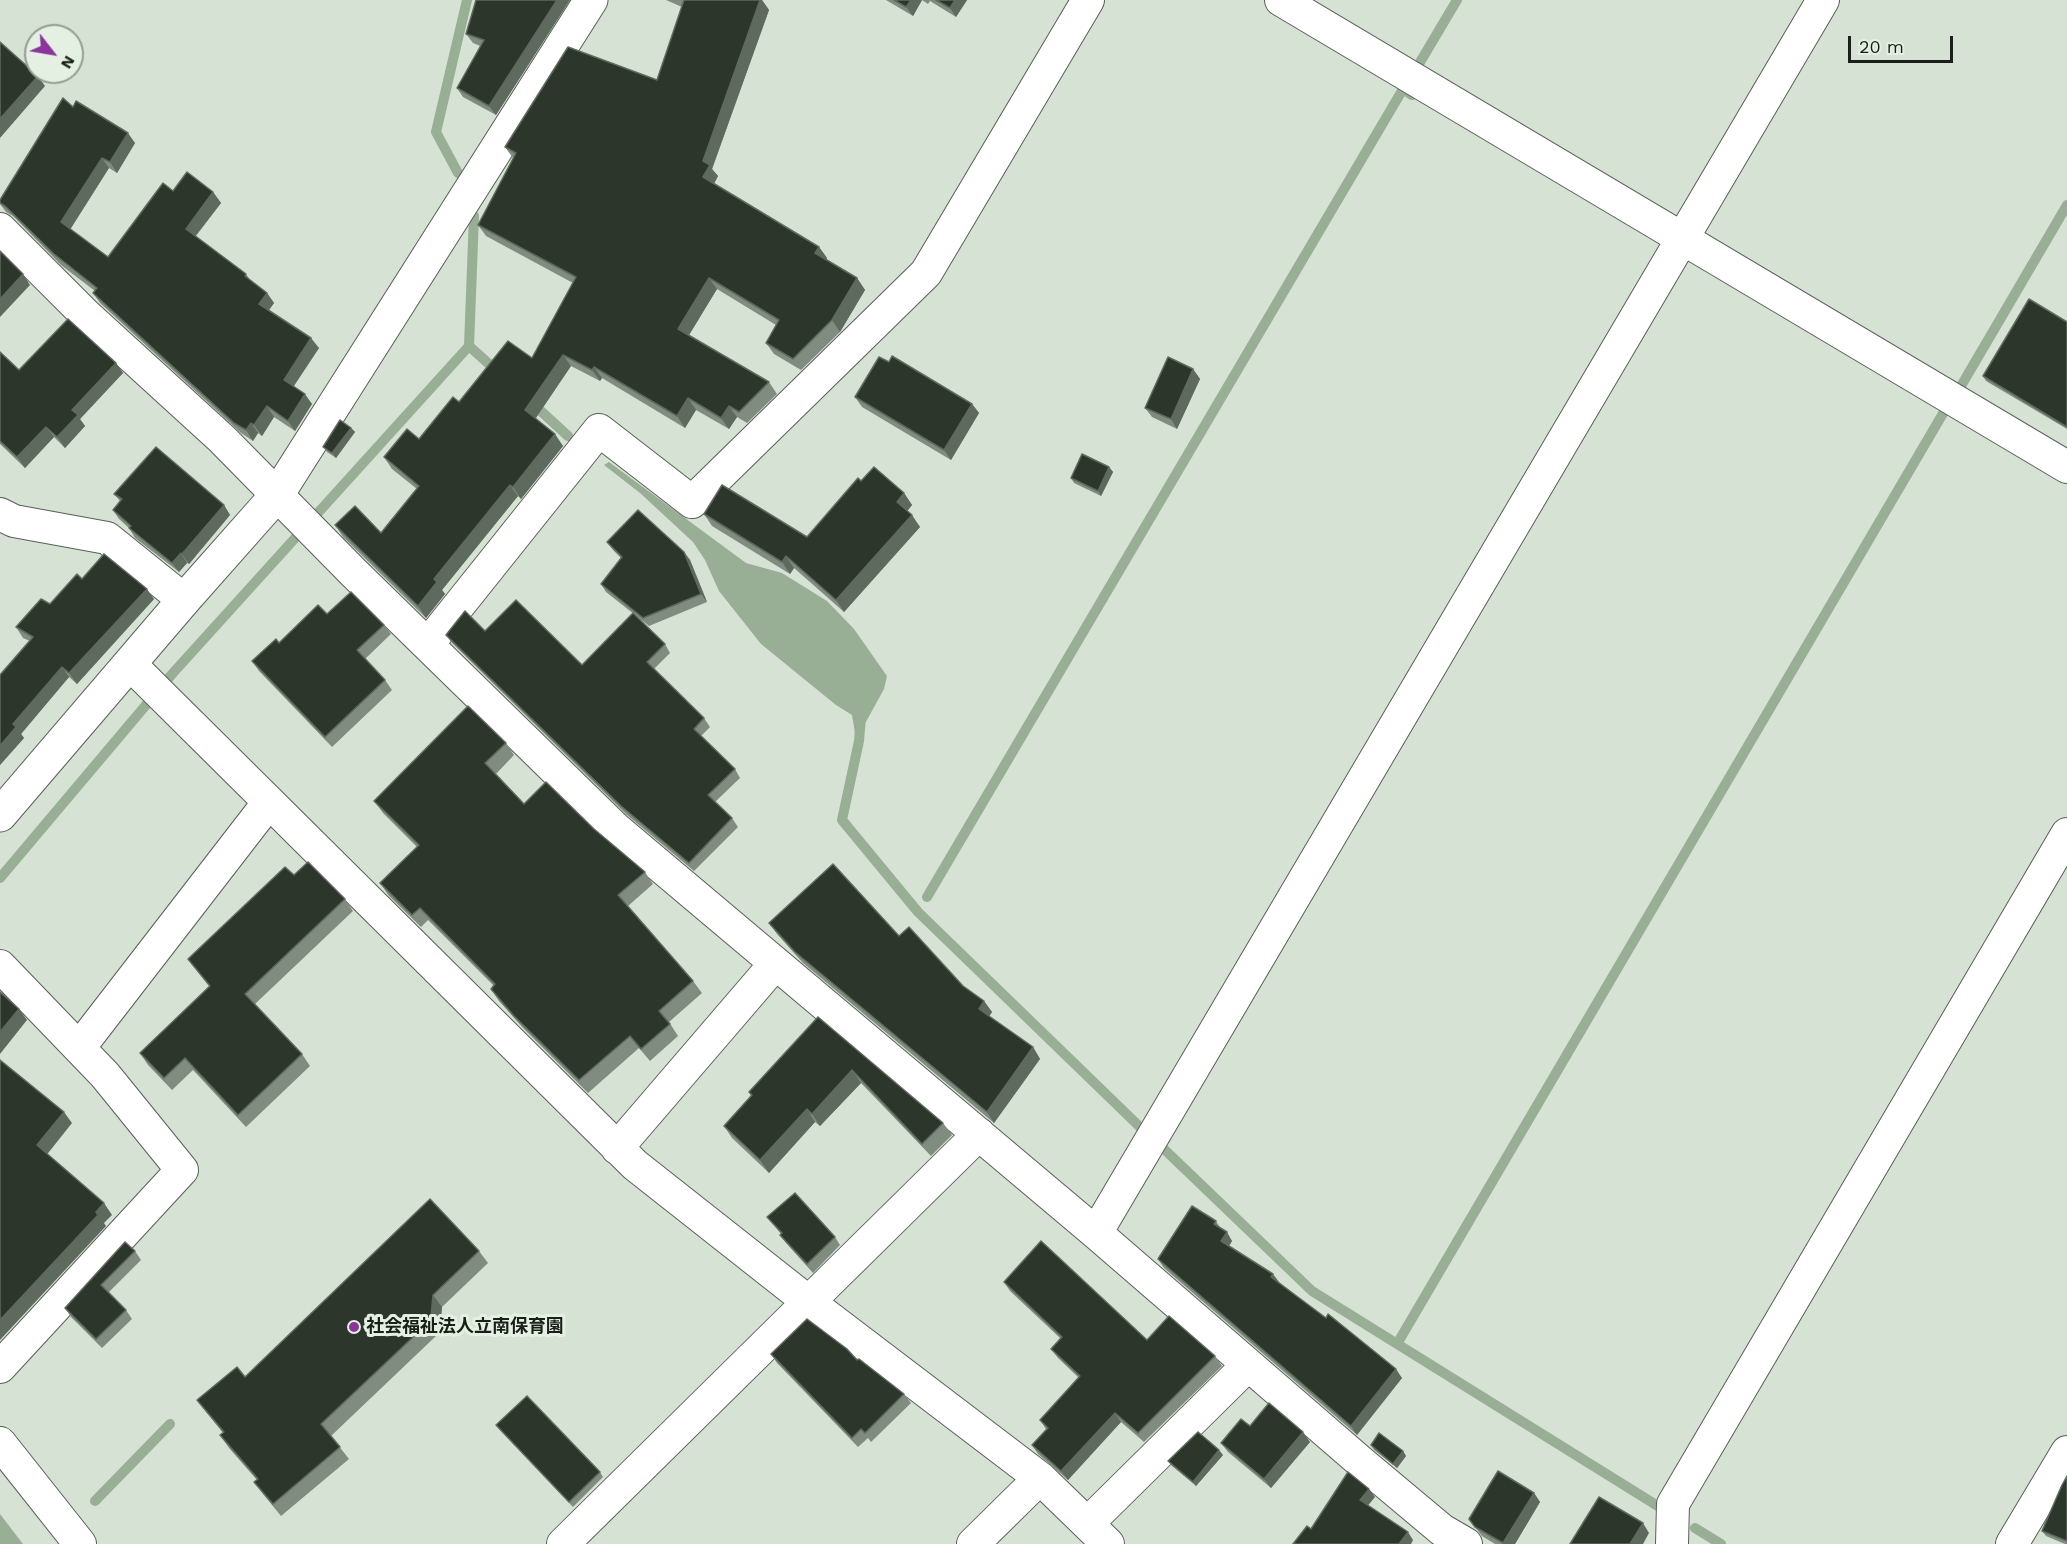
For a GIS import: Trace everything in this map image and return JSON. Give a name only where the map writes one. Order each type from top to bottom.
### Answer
[{"type":"street","points":[[0,815],[146,680],[184,600],[277,495],[591,0]]},
{"type":"street","points":[[428,644],[599,430],[692,502],[926,273],[1088,0]]},
{"type":"street","points":[[1281,0],[2067,467]]},
{"type":"street","points":[[1096,1233],[1823,0]]},
{"type":"street","points":[[0,229],[85,314],[222,440],[615,828],[1096,1233],[1447,1539]]},
{"type":"street","points":[[0,514],[14,521],[107,538],[184,600]]},
{"type":"street","points":[[146,680],[635,1165],[810,1303],[1040,1479],[1098,1534],[1248,1365]]},
{"type":"street","points":[[79,1048],[269,802]]},
{"type":"street","points":[[1672,1544],[1673,1504],[2067,834]]},
{"type":"street","points":[[617,1148],[775,964]]},
{"type":"street","points":[[0,966],[105,1075],[182,1170],[0,1367]]},
{"type":"street","points":[[563,1544],[979,1134]]},
{"type":"street","points":[[0,1443],[80,1544]]},
{"type":"street","points":[[2012,1544],[2067,1452]]},
{"type":"street","points":[[973,1544],[1040,1479]]},
{"type":"shaded area","points":[[609,462],[746,563],[782,573],[827,601],[854,629],[887,676],[884,689],[862,729],[855,733],[852,715],[836,705],[761,644],[719,591],[705,560],[693,542],[640,493],[604,465]]},
{"type":"shaded area","points":[[0,1514],[23,1544],[0,1544]]},
{"type":"building","points":[[476,0],[557,0],[489,106],[457,88],[484,40],[466,34]]},
{"type":"building","points":[[684,0],[760,0],[703,161],[710,165],[703,177],[819,247],[815,253],[857,278],[832,320],[793,359],[766,343],[779,320],[709,278],[678,329],[769,382],[739,412],[729,406],[721,418],[688,398],[677,416],[594,367],[592,370],[563,355],[525,410],[555,434],[513,487],[510,485],[434,579],[437,582],[418,606],[335,525],[355,506],[381,533],[419,486],[384,457],[407,429],[419,439],[453,397],[459,402],[508,341],[532,358],[576,277],[478,225],[516,153],[505,147],[568,47],[657,80]]},
{"type":"building","points":[[894,0],[911,0],[906,7]]},
{"type":"building","points":[[936,0],[955,0],[950,8]]},
{"type":"building","points":[[0,42],[24,63],[24,84],[31,84],[0,119]]},
{"type":"building","points":[[63,98],[73,107],[76,101],[128,133],[110,162],[102,158],[61,222],[108,257],[163,183],[173,191],[187,172],[213,192],[186,229],[246,274],[245,276],[267,293],[259,304],[311,338],[284,380],[305,394],[288,421],[267,406],[254,425],[251,423],[246,430],[234,423],[93,293],[97,288],[54,254],[0,203]]},
{"type":"building","points":[[0,251],[23,274],[0,299]]},
{"type":"building","points":[[2029,299],[2067,322],[2067,427],[1983,376]]},
{"type":"building","points":[[68,319],[116,363],[72,410],[78,415],[57,437],[46,427],[17,457],[0,441],[0,352],[19,370]]},
{"type":"building","points":[[892,356],[972,404],[944,450],[855,397],[879,357],[889,362]]},
{"type":"building","points":[[1168,357],[1193,369],[1171,419],[1145,408]]},
{"type":"building","points":[[340,420],[351,428],[332,453],[323,447]]},
{"type":"building","points":[[156,447],[224,505],[172,563],[129,528],[131,526],[113,510],[122,499],[114,494]]},
{"type":"building","points":[[1082,454],[1109,467],[1098,491],[1071,478]]},
{"type":"building","points":[[874,467],[904,493],[897,502],[912,515],[836,600],[786,556],[782,562],[704,514],[722,485],[807,537],[858,478],[861,481]]},
{"type":"building","points":[[638,510],[684,552],[701,594],[643,618],[601,584],[622,557],[607,542]]},
{"type":"building","points":[[104,554],[147,589],[69,673],[62,667],[13,724],[16,727],[0,746],[0,675],[33,637],[16,627],[41,599],[50,604],[77,574],[82,579]]},
{"type":"building","points":[[351,592],[384,625],[357,650],[385,680],[325,737],[252,661],[276,639],[279,643],[318,605],[327,614]]},
{"type":"building","points":[[516,600],[582,665],[633,613],[665,644],[647,662],[704,718],[694,729],[735,769],[708,795],[732,818],[689,863],[621,806],[446,635],[465,611],[485,631]]},
{"type":"building","points":[[468,706],[506,743],[485,763],[524,804],[546,782],[594,829],[645,872],[618,895],[693,981],[659,1011],[670,1024],[641,1049],[630,1036],[579,1080],[514,1016],[491,989],[495,984],[420,908],[412,915],[380,883],[419,845],[374,801]]},
{"type":"building","points":[[308,862],[345,899],[245,994],[302,1054],[238,1115],[185,1058],[164,1078],[140,1053],[210,986],[188,959],[285,867],[294,875]]},
{"type":"building","points":[[833,864],[899,936],[909,927],[963,986],[984,1001],[979,1009],[1033,1047],[987,1112],[795,952],[769,923]]},
{"type":"building","points":[[0,992],[19,1009],[0,1032]]},
{"type":"building","points":[[818,1017],[943,1123],[922,1144],[852,1070],[812,1114],[807,1109],[760,1160],[724,1126],[752,1095],[749,1092]]},
{"type":"building","points":[[0,1060],[64,1112],[37,1145],[104,1203],[96,1212],[98,1215],[0,1320]]},
{"type":"building","points":[[795,1193],[835,1237],[807,1264],[767,1217]]},
{"type":"building","points":[[430,1199],[479,1251],[433,1295],[431,1317],[428,1323],[321,1424],[340,1447],[273,1504],[254,1482],[258,1479],[220,1435],[224,1432],[197,1400],[237,1367],[245,1377]]},
{"type":"building","points":[[1192,1206],[1216,1221],[1214,1224],[1227,1232],[1221,1241],[1273,1274],[1271,1277],[1326,1318],[1328,1314],[1396,1369],[1351,1426],[1158,1259]]},
{"type":"building","points":[[1041,1241],[1147,1340],[1169,1316],[1215,1356],[1138,1433],[1115,1413],[1061,1471],[1032,1445],[1048,1428],[1040,1420],[1080,1376],[1051,1349],[1062,1337],[1004,1282]]},
{"type":"building","points":[[125,1242],[135,1251],[101,1285],[126,1310],[96,1339],[65,1308]]},
{"type":"building","points":[[807,1319],[847,1349],[857,1360],[859,1359],[904,1394],[865,1433],[861,1429],[852,1438],[771,1354]]},
{"type":"building","points":[[527,1396],[600,1472],[569,1502],[496,1425]]},
{"type":"building","points":[[1269,1403],[1303,1432],[1264,1479],[1221,1443],[1241,1419],[1250,1426]]},
{"type":"building","points":[[1198,1432],[1219,1450],[1193,1482],[1168,1461]]},
{"type":"building","points":[[1379,1433],[1403,1451],[1393,1464],[1371,1445]]},
{"type":"building","points":[[1498,1471],[1534,1493],[1503,1543],[1475,1527],[1469,1519]]},
{"type":"building","points":[[1348,1472],[1369,1489],[1360,1500],[1408,1532],[1399,1544],[1293,1544],[1307,1526],[1311,1529]]},
{"type":"building","points":[[2067,1476],[2067,1541],[2042,1531]]},
{"type":"building","points":[[1599,1497],[1643,1523],[1630,1544],[1570,1544]]},
{"type":"waterway","points":[[458,173],[436,132],[467,0]]},
{"type":"waterway","points":[[1416,69],[1457,0]]},
{"type":"waterway","points":[[927,897],[1403,89],[1412,95]]},
{"type":"waterway","points":[[1961,386],[2067,205]]},
{"type":"waterway","points":[[0,878],[173,673],[469,346],[474,216]]},
{"type":"waterway","points":[[469,346],[499,373]]},
{"type":"waterway","points":[[531,402],[568,436]]},
{"type":"waterway","points":[[1397,1344],[1945,410]]},
{"type":"waterway","points":[[861,717],[859,741],[842,820],[918,912],[1141,1128]]},
{"type":"waterway","points":[[1165,1150],[1312,1291],[1661,1508]]},
{"type":"waterway","points":[[95,1501],[170,1424]]},
{"type":"waterway","points":[[1695,1528],[1721,1544]]},
{"type":"place","name":"社会福祉法人立南保育園","points":[[354,1327]]}]
